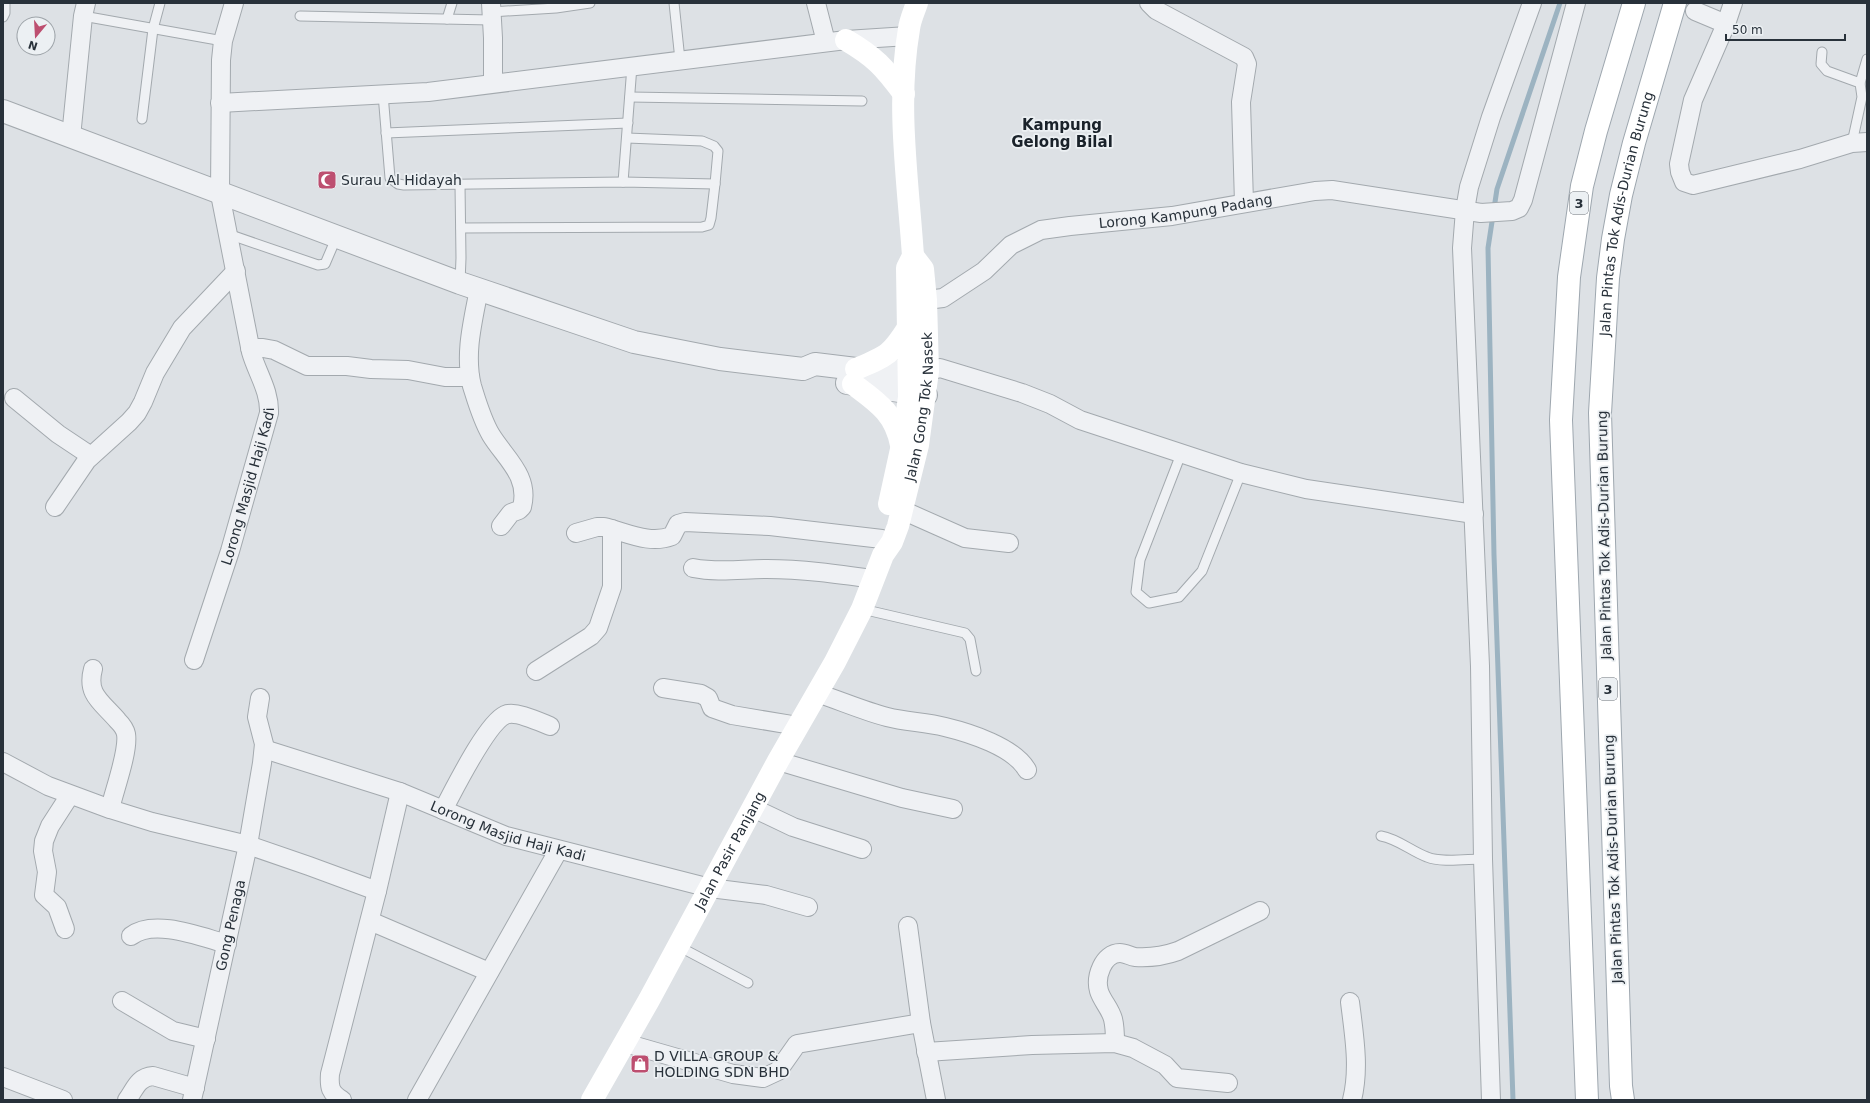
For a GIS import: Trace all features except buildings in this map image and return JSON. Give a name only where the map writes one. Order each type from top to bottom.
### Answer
[{"type":"main road","name":"Jalan Gong Tok Nasek","points":[[917,3],[908,36],[904,94],[904,133],[913,256],[907,268],[909,326],[919,371]]},
{"type":"main road","name":"3","points":[[1588,1100],[1561,420],[1569,277],[1573,238],[1582,186],[1596,131],[1634,3]]},
{"type":"main road","name":"Jalan Pintas Tok Adis-Durian Burung","points":[[1623,1100],[1621,1086],[1613,879],[1600,413],[1608,278],[1622,195],[1634,143],[1675,3]]},
{"type":"main road","points":[[836,41],[868,53],[884,67],[904,94]]},
{"type":"main road","name":"Jalan Gong Tok Nasek","points":[[882,547],[892,542],[902,510],[918,445],[917,394],[926,300],[923,269],[913,256]]},
{"type":"main road","points":[[902,448],[898,433],[890,416],[871,398],[854,377],[893,350],[909,326]]},
{"type":"main road","name":"Jalan Gong Tok Nasek","points":[[864,604],[882,547],[902,448],[917,394]]},
{"type":"main road","name":"Jalan Pasir Panjang","points":[[592,1100],[625,1043],[778,761],[818,693],[864,604]]},
{"type":"street","name":"Lorong Masjid Haji Kadi","points":[[194,660],[230,551],[269,413],[268,395],[255,367],[250,348],[220,194],[219,78],[223,41],[234,3]]},
{"type":"street","points":[[816,3],[836,41]]},
{"type":"street","points":[[1149,3],[1156,10],[1244,57],[1247,64],[1241,102],[1244,204]]},
{"type":"street","points":[[1491,1100],[1483,859],[1480,666],[1462,248],[1473,211],[1469,187],[1491,116],[1532,3]]},
{"type":"street","name":"Lorong Kampung Padang","points":[[926,300],[943,298],[984,271],[1011,245],[1040,230],[1172,216],[1315,191],[1332,190],[1473,211],[1506,213],[1519,208],[1523,200],[1576,3]]},
{"type":"street","points":[[1733,3],[1726,24],[1693,100],[1679,164],[1684,182],[1693,185],[1859,143]]},
{"type":"street","points":[[71,137],[85,10]]},
{"type":"street","points":[[1695,11],[1726,24]]},
{"type":"street","points":[[491,12],[493,38],[493,83]]},
{"type":"street","points":[[220,103],[428,92],[836,41],[908,36]]},
{"type":"street","points":[[3,111],[220,194],[469,286],[634,342],[720,359],[803,369],[815,364],[854,377],[917,394]]},
{"type":"street","points":[[55,508],[91,456],[133,417],[143,402],[155,373],[173,341],[204,303],[236,271]]},
{"type":"street","points":[[469,286],[470,377],[485,424],[517,472],[523,486],[522,508],[509,514],[502,526]]},
{"type":"street","points":[[250,348],[274,350],[307,366],[347,366],[371,370],[408,370],[445,377],[470,377]]},
{"type":"street","points":[[854,377],[940,368],[1022,393],[1050,404],[1080,420],[1241,473],[1306,489],[1474,514]]},
{"type":"street","points":[[14,398],[58,434],[91,456]]},
{"type":"street","points":[[902,510],[965,538],[1009,543]]},
{"type":"street","points":[[576,533],[597,527],[612,529],[646,539],[657,539],[672,536],[676,527],[681,523],[697,522],[770,526],[882,547]]},
{"type":"street","points":[[536,671],[591,636],[598,628],[612,587],[612,529]]},
{"type":"street","points":[[694,568],[714,570],[803,570],[873,579]]},
{"type":"street","points":[[93,669],[91,689],[122,725],[126,735],[125,751],[110,810]]},
{"type":"street","points":[[663,688],[701,694],[708,698],[712,708],[719,712],[798,726]]},
{"type":"street","points":[[818,693],[875,714],[944,727],[969,734],[1005,749],[1022,762],[1027,770]]},
{"type":"street","points":[[260,698],[258,722],[263,738],[264,749]]},
{"type":"street","points":[[443,810],[479,746],[502,717],[511,714],[550,726]]},
{"type":"street","name":"Lorong Masjid Haji Kadi","points":[[264,749],[400,792],[506,836],[710,888],[766,895],[808,907]]},
{"type":"street","name":"Gong Penaga","points":[[193,1094],[248,845],[264,749]]},
{"type":"street","points":[[778,761],[902,798],[953,809]]},
{"type":"street","points":[[3,762],[48,786],[110,810],[152,822],[248,845],[377,891]]},
{"type":"street","points":[[342,1100],[334,1095],[330,1090],[330,1074],[370,921],[400,792]]},
{"type":"street","points":[[65,929],[58,907],[44,895],[47,872],[43,851],[44,842],[50,826],[70,795]]},
{"type":"street","points":[[753,808],[793,827],[862,849]]},
{"type":"street","points":[[416,1100],[558,850]]},
{"type":"street","points":[[1115,1044],[1113,1020],[1110,1010],[1102,1001],[1098,989],[1104,961],[1110,955],[1120,953],[1135,957],[1152,957],[1166,955],[1178,951],[1260,911]]},
{"type":"street","points":[[370,921],[489,972]]},
{"type":"street","points":[[908,926],[921,1023],[936,1100]]},
{"type":"street","points":[[131,936],[143,930],[162,928],[227,944]]},
{"type":"street","points":[[122,1002],[174,1031],[206,1039]]},
{"type":"street","points":[[1350,1002],[1356,1054],[1356,1083],[1352,1100]]},
{"type":"street","points":[[625,1043],[733,1074],[763,1078],[778,1070],[797,1044],[921,1023]]},
{"type":"street","points":[[926,1052],[1032,1045],[1115,1044],[1133,1048],[1165,1065],[1177,1078],[1228,1083]]},
{"type":"street","points":[[127,1100],[138,1081],[147,1076],[153,1076],[193,1094]]},
{"type":"street","points":[[3,1077],[58,1099]]},
{"type":"lane","points":[[3,18],[5,13],[5,3]]},
{"type":"lane","points":[[142,119],[153,30],[160,3]]},
{"type":"lane","points":[[446,20],[452,3]]},
{"type":"lane","points":[[300,16],[446,20],[491,12],[556,8],[590,3]]},
{"type":"lane","points":[[674,3],[680,60]]},
{"type":"lane","points":[[85,10],[153,30],[223,41]]},
{"type":"lane","points":[[1822,52],[1821,64],[1827,71],[1860,83]]},
{"type":"lane","points":[[1859,143],[1862,97],[1860,83],[1867,59]]},
{"type":"lane","points":[[623,182],[632,66]]},
{"type":"lane","points":[[383,94],[390,178],[393,181],[404,185],[623,182],[715,184]]},
{"type":"lane","points":[[630,97],[862,101]]},
{"type":"lane","points":[[386,133],[628,123]]},
{"type":"lane","points":[[461,228],[702,227],[709,225],[718,151],[710,144],[702,141],[626,138]]},
{"type":"lane","points":[[460,184],[461,228],[469,286]]},
{"type":"lane","points":[[228,234],[318,265],[325,264],[337,236]]},
{"type":"lane","points":[[1181,454],[1140,560],[1136,592],[1150,603],[1179,596],[1202,571],[1241,473]]},
{"type":"lane","points":[[864,604],[902,620],[965,633],[970,639],[976,671]]},
{"type":"lane","points":[[1381,836],[1403,844],[1428,858],[1483,859]]},
{"type":"lane","points":[[678,946],[748,984]]},
{"type":"waterway","points":[[1513,1100],[1494,555],[1488,248],[1497,189],[1560,3]]},
{"type":"place","name":"Surau Al Hidayah","points":[[327,180]]},
{"type":"place","name":"D VILLA GROUP & HOLDING SDN BHD","points":[[640,1064]]},
{"type":"district","name":"Kampung Gelong Bilal","points":[[1062,134]]}]
